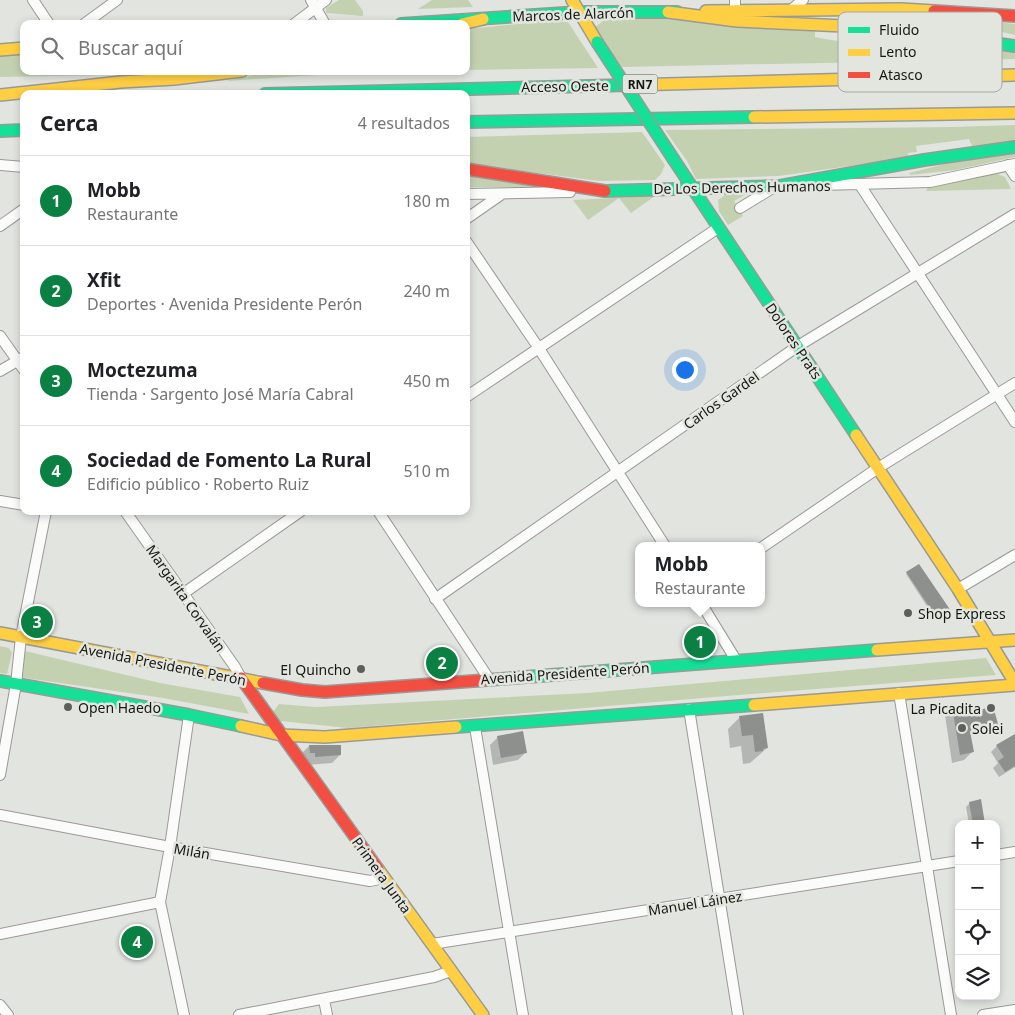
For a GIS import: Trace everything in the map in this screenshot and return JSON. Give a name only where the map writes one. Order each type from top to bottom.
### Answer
[{"type":"main road","name":"Dolores Prats","points":[[572,0],[718,228],[958,589],[1015,684]]},
{"type":"main road","name":"Marcos de Alarcón","points":[[467,20],[580,12],[668,12],[735,5],[792,9],[899,4],[976,12]]},
{"type":"main road","points":[[668,12],[736,20],[838,25]]},
{"type":"main road","name":"Marcos de Alarcón","points":[[1002,15],[1015,16]]},
{"type":"main road","points":[[470,22],[483,19]]},
{"type":"main road","points":[[1002,44],[1015,46]]},
{"type":"main road","points":[[0,50],[20,48]]},
{"type":"main road","name":"Acceso Oeste","points":[[1002,74],[1015,74]]},
{"type":"main road","points":[[47,90],[208,75]]},
{"type":"main road","name":"Acceso Oeste","points":[[415,90],[838,79]]},
{"type":"main road","points":[[0,95],[20,93]]},
{"type":"main road","points":[[0,100],[20,100]]},
{"type":"main road","points":[[470,122],[1015,113]]},
{"type":"main road","points":[[0,130],[20,130]]},
{"type":"main road","points":[[778,186],[924,160],[1015,148]]},
{"type":"main road","points":[[470,170],[605,191]]},
{"type":"main road","name":"De Los Derechos Humanos","points":[[605,191],[778,186]]},
{"type":"main road","name":"Avenida Presidente Perón","points":[[0,633],[302,690],[325,692],[1015,640]]},
{"type":"main road","name":"Margarita Corvalán","points":[[241,678],[281,735]]},
{"type":"main road","points":[[0,681],[189,715],[281,735],[344,737],[1015,684]]},
{"type":"main road","name":"Primera Junta","points":[[281,735],[483,1015]]},
{"type":"street","points":[[33,0],[47,20]]},
{"type":"street","points":[[90,20],[117,0]]},
{"type":"street","points":[[298,20],[313,4],[326,0]]},
{"type":"street","points":[[792,9],[803,0]]},
{"type":"street","points":[[313,4],[323,20]]},
{"type":"street","points":[[1011,164],[1015,176]]},
{"type":"street","name":"De Los Derechos Humanos","points":[[778,186],[930,182],[1011,164]]},
{"type":"street","points":[[0,165],[20,167]]},
{"type":"street","points":[[860,185],[1015,422]]},
{"type":"street","points":[[740,208],[778,186]]},
{"type":"street","name":"De Los Derechos Humanos","points":[[470,194],[605,191]]},
{"type":"street","points":[[470,216],[502,194]]},
{"type":"street","points":[[0,226],[20,212]]},
{"type":"street","name":"Carlos Gardel","points":[[435,599],[798,346],[1015,214]]},
{"type":"street","points":[[470,394],[718,228]]},
{"type":"street","points":[[470,247],[538,347],[661,542]]},
{"type":"street","points":[[0,336],[20,361]]},
{"type":"street","points":[[0,371],[20,364]]},
{"type":"street","points":[[765,545],[878,468],[1015,383]]},
{"type":"street","points":[[0,501],[20,504]]},
{"type":"street","points":[[0,775],[22,637],[45,515]]},
{"type":"street","name":"Margarita Corvalán","points":[[128,515],[184,593],[241,678]]},
{"type":"street","points":[[184,593],[295,515]]},
{"type":"street","points":[[381,515],[488,679]]},
{"type":"street","points":[[958,589],[1015,555]]},
{"type":"street","points":[[703,607],[736,660]]},
{"type":"street","points":[[899,694],[951,1015]]},
{"type":"street","points":[[689,709],[738,1015]]},
{"type":"street","points":[[184,1015],[160,902],[189,715]]},
{"type":"street","points":[[475,727],[523,1015]]},
{"type":"street","name":"Milán","points":[[0,815],[170,847],[370,881],[384,878]]},
{"type":"street","points":[[1000,854],[1015,852]]},
{"type":"street","name":"Manuel Láinez","points":[[432,944],[955,862]]},
{"type":"street","points":[[0,934],[160,902]]},
{"type":"street","points":[[240,1015],[324,1000],[434,977],[452,971]]},
{"type":"street","points":[[324,1000],[327,1015]]},
{"type":"street","points":[[0,1005],[8,1015]]},
{"type":"street","points":[[983,1015],[1015,1010]]},
{"type":"green space","points":[[339,0],[355,0],[363,11],[363,16],[326,13],[326,8]]},
{"type":"green space","points":[[432,0],[468,0],[473,7],[418,9]]},
{"type":"green space","points":[[615,19],[685,19],[815,30],[815,37],[838,41],[838,63],[622,67],[594,28],[603,21]]},
{"type":"green space","points":[[548,21],[568,22],[598,68],[470,70],[470,29]]},
{"type":"green space","points":[[1002,23],[1015,24],[1015,35],[1002,32]]},
{"type":"green space","points":[[1002,50],[1015,51],[1015,59],[1002,59]]},
{"type":"green space","points":[[20,52],[20,75],[105,75],[0,77],[0,53]]},
{"type":"green space","points":[[254,75],[316,75],[226,81]]},
{"type":"green space","points":[[1015,125],[1015,141],[973,148],[969,139],[916,146],[917,152],[908,153],[908,158],[778,176],[696,179],[687,161],[665,130],[952,127]]},
{"type":"green space","points":[[642,132],[665,165],[661,174],[655,180],[599,181],[470,165],[470,137]]},
{"type":"green space","points":[[1015,150],[1015,157],[955,170],[910,175],[909,173],[973,157]]},
{"type":"green space","points":[[470,172],[549,187],[470,187]]},
{"type":"green space","points":[[995,173],[1005,177],[1011,189],[926,191],[929,185]]},
{"type":"green space","points":[[735,192],[750,192],[734,201],[743,216],[728,225],[719,211],[718,200],[725,195]]},
{"type":"green space","points":[[655,196],[631,213],[619,198],[588,220],[573,200]]},
{"type":"green space","points":[[0,646],[9,648],[12,653],[7,674],[0,673]]},
{"type":"green space","points":[[25,651],[160,683],[240,697],[249,714],[163,698],[19,677]]},
{"type":"green space","points":[[986,658],[996,675],[348,728],[280,721],[273,712],[279,704],[316,707],[587,693]]},
{"type":"building","points":[[919,564],[951,611],[938,620],[906,572]]},
{"type":"building","points":[[966,705],[967,714],[993,706],[998,724],[970,731],[974,752],[960,755],[952,706]]},
{"type":"building","points":[[763,713],[768,748],[755,752],[753,735],[742,736],[739,716]]},
{"type":"building","points":[[523,731],[527,753],[501,758],[497,736]]},
{"type":"building","points":[[1015,734],[1015,766],[1005,772],[998,761],[1004,757],[996,745]]},
{"type":"building","points":[[309,745],[341,745],[341,755],[315,757],[315,753],[310,753]]},
{"type":"building","points":[[981,799],[984,820],[972,820],[969,802]]},
{"type":"traffic: fast","points":[[461,20],[580,12],[677,12]]},
{"type":"traffic: fast","points":[[597,42],[674,160]]},
{"type":"traffic: fast","points":[[1002,44],[1015,46]]},
{"type":"traffic: fast","points":[[427,90],[629,85]]},
{"type":"traffic: fast","points":[[470,122],[754,117]]},
{"type":"traffic: fast","points":[[0,131],[20,130]]},
{"type":"traffic: fast","points":[[780,186],[924,160],[1015,147]]},
{"type":"traffic: fast","points":[[674,160],[856,435]]},
{"type":"traffic: fast","points":[[605,191],[780,186]]},
{"type":"traffic: fast","points":[[487,680],[877,650]]},
{"type":"traffic: fast","points":[[0,681],[241,726]]},
{"type":"traffic: fast","points":[[456,727],[754,705]]},
{"type":"traffic: slow","points":[[572,0],[597,42]]},
{"type":"traffic: slow","points":[[706,11],[901,9],[934,11]]},
{"type":"traffic: slow","points":[[668,12],[737,21],[838,26]]},
{"type":"traffic: slow","points":[[470,22],[483,19]]},
{"type":"traffic: slow","points":[[0,50],[20,48]]},
{"type":"traffic: slow","points":[[47,90],[208,75]]},
{"type":"traffic: slow","points":[[1002,75],[1015,75]]},
{"type":"traffic: slow","points":[[629,85],[838,80]]},
{"type":"traffic: slow","points":[[0,95],[20,93]]},
{"type":"traffic: slow","points":[[754,117],[1015,113]]},
{"type":"traffic: slow","points":[[856,435],[958,589],[1015,683]]},
{"type":"traffic: slow","points":[[0,633],[263,683]]},
{"type":"traffic: slow","points":[[877,650],[1015,640]]},
{"type":"traffic: slow","points":[[754,705],[1015,685]]},
{"type":"traffic: slow","points":[[241,726],[281,735],[325,737],[456,727]]},
{"type":"traffic: slow","points":[[378,869],[483,1015]]},
{"type":"traffic: jam","points":[[934,11],[950,12]]},
{"type":"traffic: jam","points":[[1002,15],[1015,16]]},
{"type":"traffic: jam","points":[[470,170],[605,191]]},
{"type":"traffic: jam","points":[[241,678],[378,869]]},
{"type":"traffic: jam","points":[[263,683],[325,692],[487,680]]},
{"type":"place","name":"Shop Express","points":[[908,613]]},
{"type":"place","name":"Moctezuma","points":[[37,622]]},
{"type":"place","name":"Mobb","points":[[700,642]]},
{"type":"place","name":"Xfit","points":[[442,663]]},
{"type":"place","name":"El Quincho","points":[[361,669]]},
{"type":"place","name":"Open Haedo","points":[[68,707]]},
{"type":"place","name":"La Picadita","points":[[991,708]]},
{"type":"place","name":"Solei","points":[[962,728]]},
{"type":"place","name":"Sociedad de Fomento La Rural","points":[[137,942]]}]
